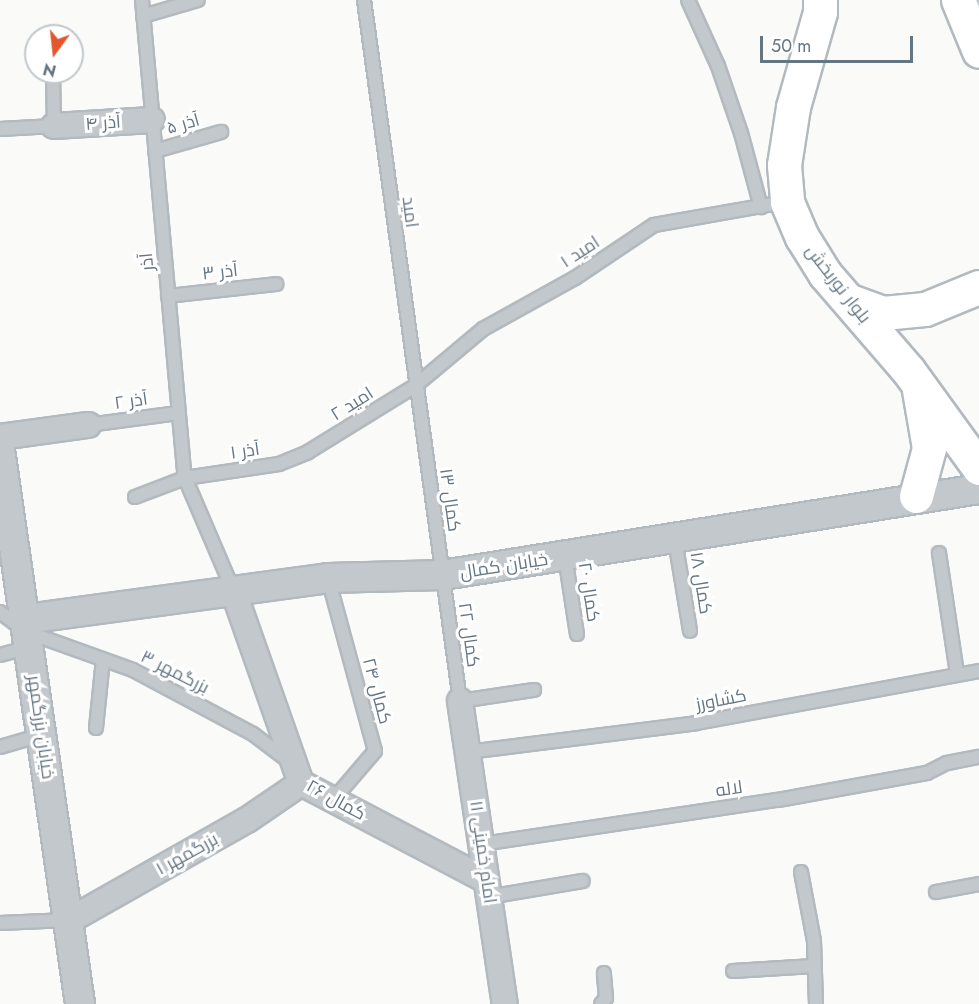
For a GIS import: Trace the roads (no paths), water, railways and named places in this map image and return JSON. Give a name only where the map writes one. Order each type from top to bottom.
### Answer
[{"type":"main road","points":[[958,0],[979,51]]},
{"type":"main road","name":"بلوار نوربخش","points":[[822,4],[793,107],[784,165],[774,204],[802,237],[825,274],[917,383],[979,468]]},
{"type":"main road","points":[[850,301],[883,313],[925,309],[979,287]]},
{"type":"main road","points":[[916,496],[928,448],[917,383]]},
{"type":"street","name":"آذر ۴","points":[[54,126],[152,120]]},
{"type":"street","points":[[0,437],[88,425]]},
{"type":"street","name":"خیابان بزرگمهر","points":[[0,450],[21,628],[42,735],[70,920],[80,1004]]},
{"type":"street","name":"خیابان کمال","points":[[21,628],[233,590],[328,578],[443,575],[675,540],[916,496],[979,489]]},
{"type":"street","name":"کمال ۲۶","points":[[233,590],[298,774],[333,800],[487,889]]},
{"type":"street","name":"امام خمینی ۱۱","points":[[460,700],[505,1004]]},
{"type":"street","name":"بزرگمهر ۱","points":[[70,920],[247,820],[298,774]]},
{"type":"lane","name":"آذر","points":[[142,0],[185,478],[233,590]]},
{"type":"lane","points":[[143,16],[198,0]]},
{"type":"lane","name":"امید","points":[[364,0],[421,429]]},
{"type":"lane","points":[[687,0],[774,204]]},
{"type":"lane","points":[[0,129],[54,126],[53,84]]},
{"type":"lane","name":"آذر ۵","points":[[155,151],[221,132]]},
{"type":"lane","name":"امید ۱","points":[[415,386],[483,329],[575,278],[654,225],[774,204]]},
{"type":"lane","name":"آذر ۳","points":[[168,296],[276,284]]},
{"type":"lane","name":"امید ۲","points":[[308,452],[415,386]]},
{"type":"lane","name":"آذر ۲","points":[[88,425],[178,413]]},
{"type":"lane","name":"کمال ۱۳","points":[[421,429],[443,575]]},
{"type":"lane","name":"آذر ۱","points":[[135,497],[185,478],[279,464],[308,452]]},
{"type":"lane","name":"کمال ۱۸","points":[[675,540],[690,631]]},
{"type":"lane","points":[[939,553],[957,673]]},
{"type":"lane","name":"کمال ۲۰","points":[[565,556],[578,634]]},
{"type":"lane","name":"کمال ۲۲","points":[[443,575],[460,700]]},
{"type":"lane","name":"کمال ۲۴","points":[[328,578],[375,751],[333,800]]},
{"type":"lane","points":[[0,655],[21,628]]},
{"type":"lane","name":"بزرگمهر ۳","points":[[21,628],[133,670],[254,734],[298,774]]},
{"type":"lane","points":[[96,728],[103,659]]},
{"type":"lane","name":"کشاورز","points":[[468,752],[696,723],[957,673],[979,671]]},
{"type":"lane","points":[[460,700],[534,690]]},
{"type":"lane","points":[[0,747],[42,735]]},
{"type":"lane","name":"لاله","points":[[482,844],[778,800],[927,773],[947,763],[979,757]]},
{"type":"lane","points":[[801,872],[814,966],[816,1004]]},
{"type":"lane","points":[[487,889],[582,881]]},
{"type":"lane","points":[[936,892],[979,885]]},
{"type":"lane","points":[[0,922],[70,920]]},
{"type":"lane","points":[[733,970],[814,966]]},
{"type":"lane","points":[[601,1004],[606,998],[604,973]]}]
